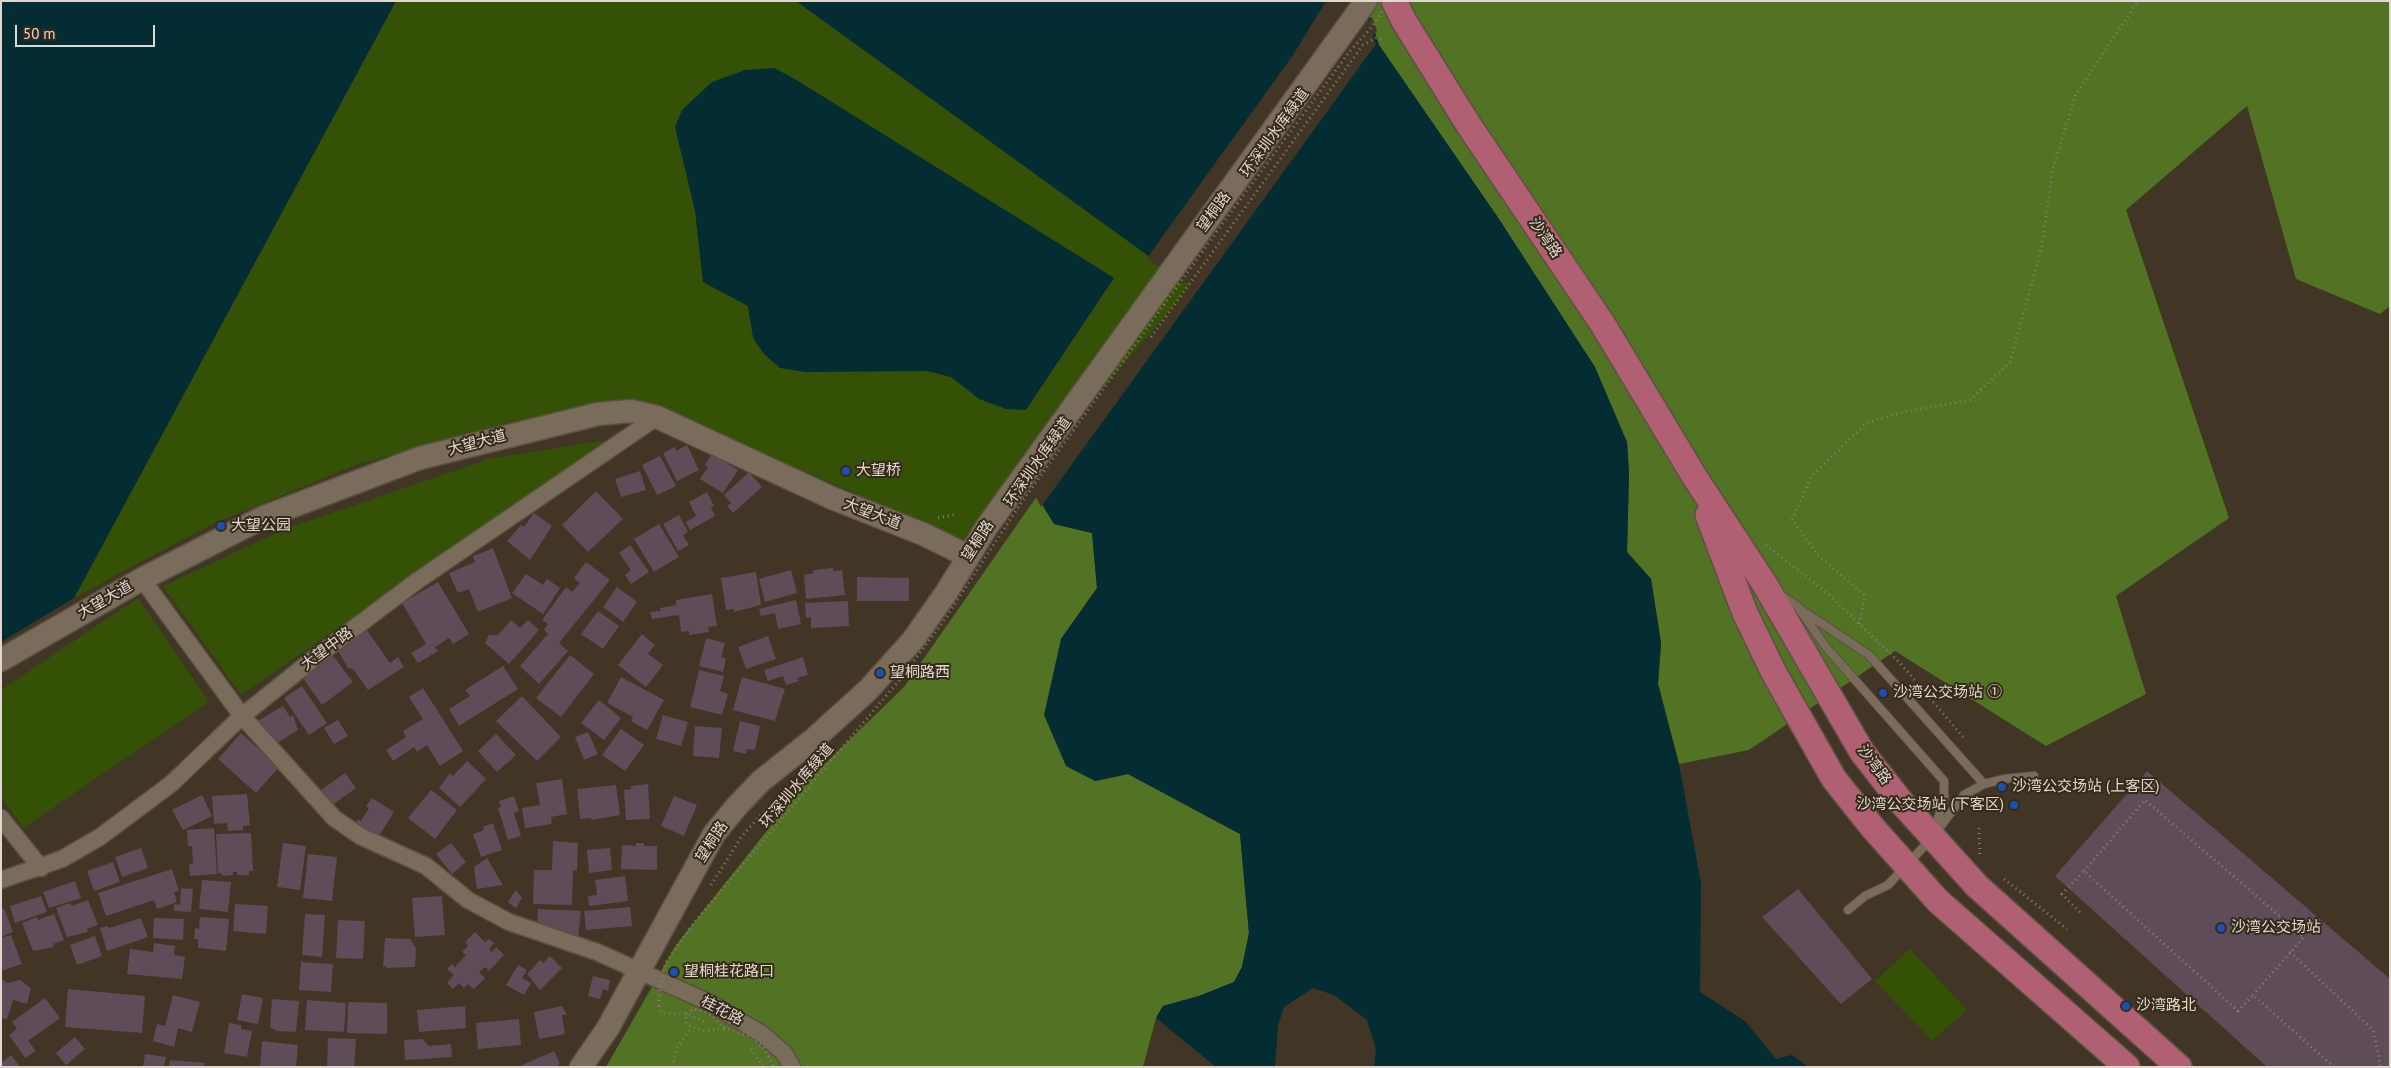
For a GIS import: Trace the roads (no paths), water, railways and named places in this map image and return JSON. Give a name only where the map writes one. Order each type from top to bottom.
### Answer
[{"type":"main road","name":"望桐路","points":[[581,1067],[608,1028],[714,834],[737,806],[762,782],[815,738],[868,690],[913,640],[946,593],[988,525],[1366,1]]},
{"type":"main road","name":"沙湾路","points":[[1394,1],[1404,21],[1468,124],[1602,322],[1694,476],[1764,583],[1862,752],[1902,803],[1977,886],[2179,1067]]},
{"type":"main road","name":"大望大道","points":[[1,660],[142,579],[264,517],[420,458],[598,414],[631,411],[657,417],[832,498],[923,534],[968,556]]},
{"type":"main road","name":"沙湾路","points":[[1694,476],[1729,573],[1774,673],[1834,779],[1905,866],[1938,901],[2127,1067]]},
{"type":"main road","points":[[1774,673],[1806,657]]},
{"type":"street","name":"大望中路","points":[[1,880],[41,868],[62,859],[100,837],[171,784],[242,716],[417,581],[657,417]]},
{"type":"street","name":"桂花路","points":[[142,579],[242,716],[334,818],[360,836],[426,866],[468,900],[509,922],[598,952],[710,1003],[749,1025],[784,1053],[792,1067]]},
{"type":"street","points":[[1,818],[41,868]]},
{"type":"lane","points":[[1764,583],[1869,655],[1984,784]]},
{"type":"lane","points":[[1797,606],[1826,647],[1944,780],[1944,799],[1933,837]]},
{"type":"lane","points":[[1848,910],[1865,896],[1888,884],[1933,837],[1964,795],[1984,784],[2004,779],[2034,776]]},
{"type":"water","points":[[1,1],[396,1],[74,598],[1,642]]},
{"type":"water","points":[[796,1],[1365,1],[1379,45],[1501,222],[1595,367],[1627,442],[1629,473],[1627,552],[1651,579],[1661,643],[1658,684],[1679,764],[1701,883],[1700,992],[1745,1021],[1776,1059],[1792,1055],[1808,1067],[1374,1067],[1376,1049],[1367,1020],[1334,995],[1313,988],[1284,1007],[1278,1025],[1275,1067],[1216,1067],[1156,1018],[1163,1006],[1199,996],[1234,982],[1242,967],[1249,933],[1240,834],[1128,774],[1095,781],[1066,766],[1044,715],[1061,639],[1097,588],[1092,533],[1054,524],[1037,496],[1195,280],[1183,281]]},
{"type":"water","points":[[774,68],[795,79],[1114,278],[1026,410],[1006,409],[979,399],[951,377],[927,371],[806,372],[780,368],[764,354],[753,338],[748,306],[703,282],[695,211],[675,127],[682,110],[712,82],[745,70]]},
{"type":"place","name":"大望桥","points":[[846,471]]},
{"type":"place","name":"大望公园","points":[[221,526]]},
{"type":"place","name":"望桐路西","points":[[880,673]]},
{"type":"place","name":"沙湾公交场站 ①","points":[[1883,693]]},
{"type":"place","name":"沙湾公交场站 (上客区)","points":[[2002,787]]},
{"type":"place","name":"沙湾公交场站 (下客区)","points":[[2014,805]]},
{"type":"place","name":"沙湾公交场站","points":[[2221,928]]},
{"type":"place","name":"望桐桂花路口","points":[[674,972]]},
{"type":"place","name":"沙湾路北","points":[[2126,1006]]}]
